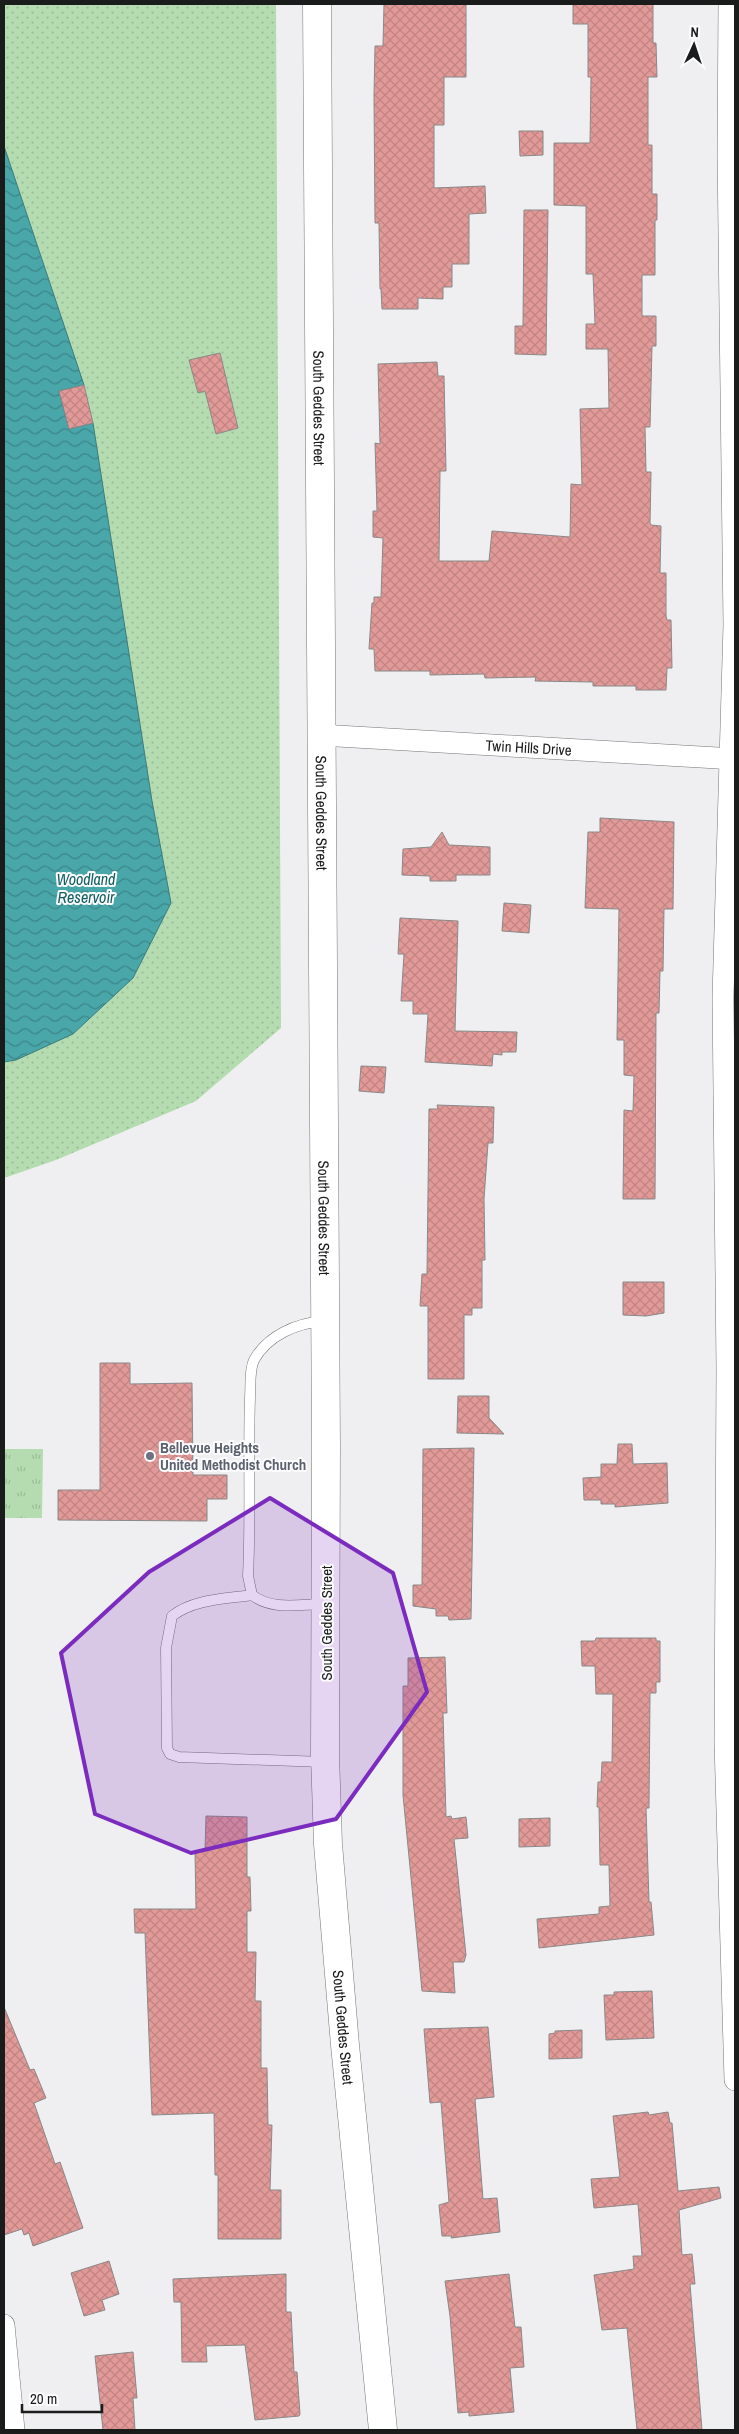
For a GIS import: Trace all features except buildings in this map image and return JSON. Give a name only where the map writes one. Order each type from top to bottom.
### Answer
[{"type":"main road","name":"South Geddes Street","points":[[317,4],[326,1762],[328,1844],[345,2045],[383,2430]]},
{"type":"street","points":[[729,4],[728,154],[734,625],[733,759],[723,997],[727,1358],[725,1743],[735,2080]]},
{"type":"street","name":"Twin Hills Drive","points":[[320,736],[733,759]]},
{"type":"street","points":[[4,2325],[14,2430]]},
{"type":"lane","points":[[252,1595],[248,1576],[249,1417],[253,1362],[258,1353],[280,1334],[294,1326],[304,1322],[325,1321]]},
{"type":"lane","points":[[326,1604],[274,1606],[264,1603],[252,1595],[196,1604],[181,1609],[172,1616],[166,1648],[168,1748],[170,1754],[179,1757],[326,1762]]},
{"type":"highlighted area","points":[[270,1498],[393,1573],[427,1692],[336,1819],[191,1853],[95,1814],[61,1653],[149,1572]]},
{"type":"green space","points":[[4,4],[276,4],[281,1028],[196,1101],[56,1160],[4,1178]]},
{"type":"green space","points":[[4,1449],[43,1449],[42,1518],[4,1518]]},
{"type":"water","name":"Woodland Reservoir","points":[[4,146],[84,385],[59,391],[69,429],[93,423],[152,801],[171,903],[133,978],[73,1034],[16,1060],[4,1062]]},
{"type":"place","name":"Bellevue Heights United Methodist Church","points":[[150,1456]]}]
